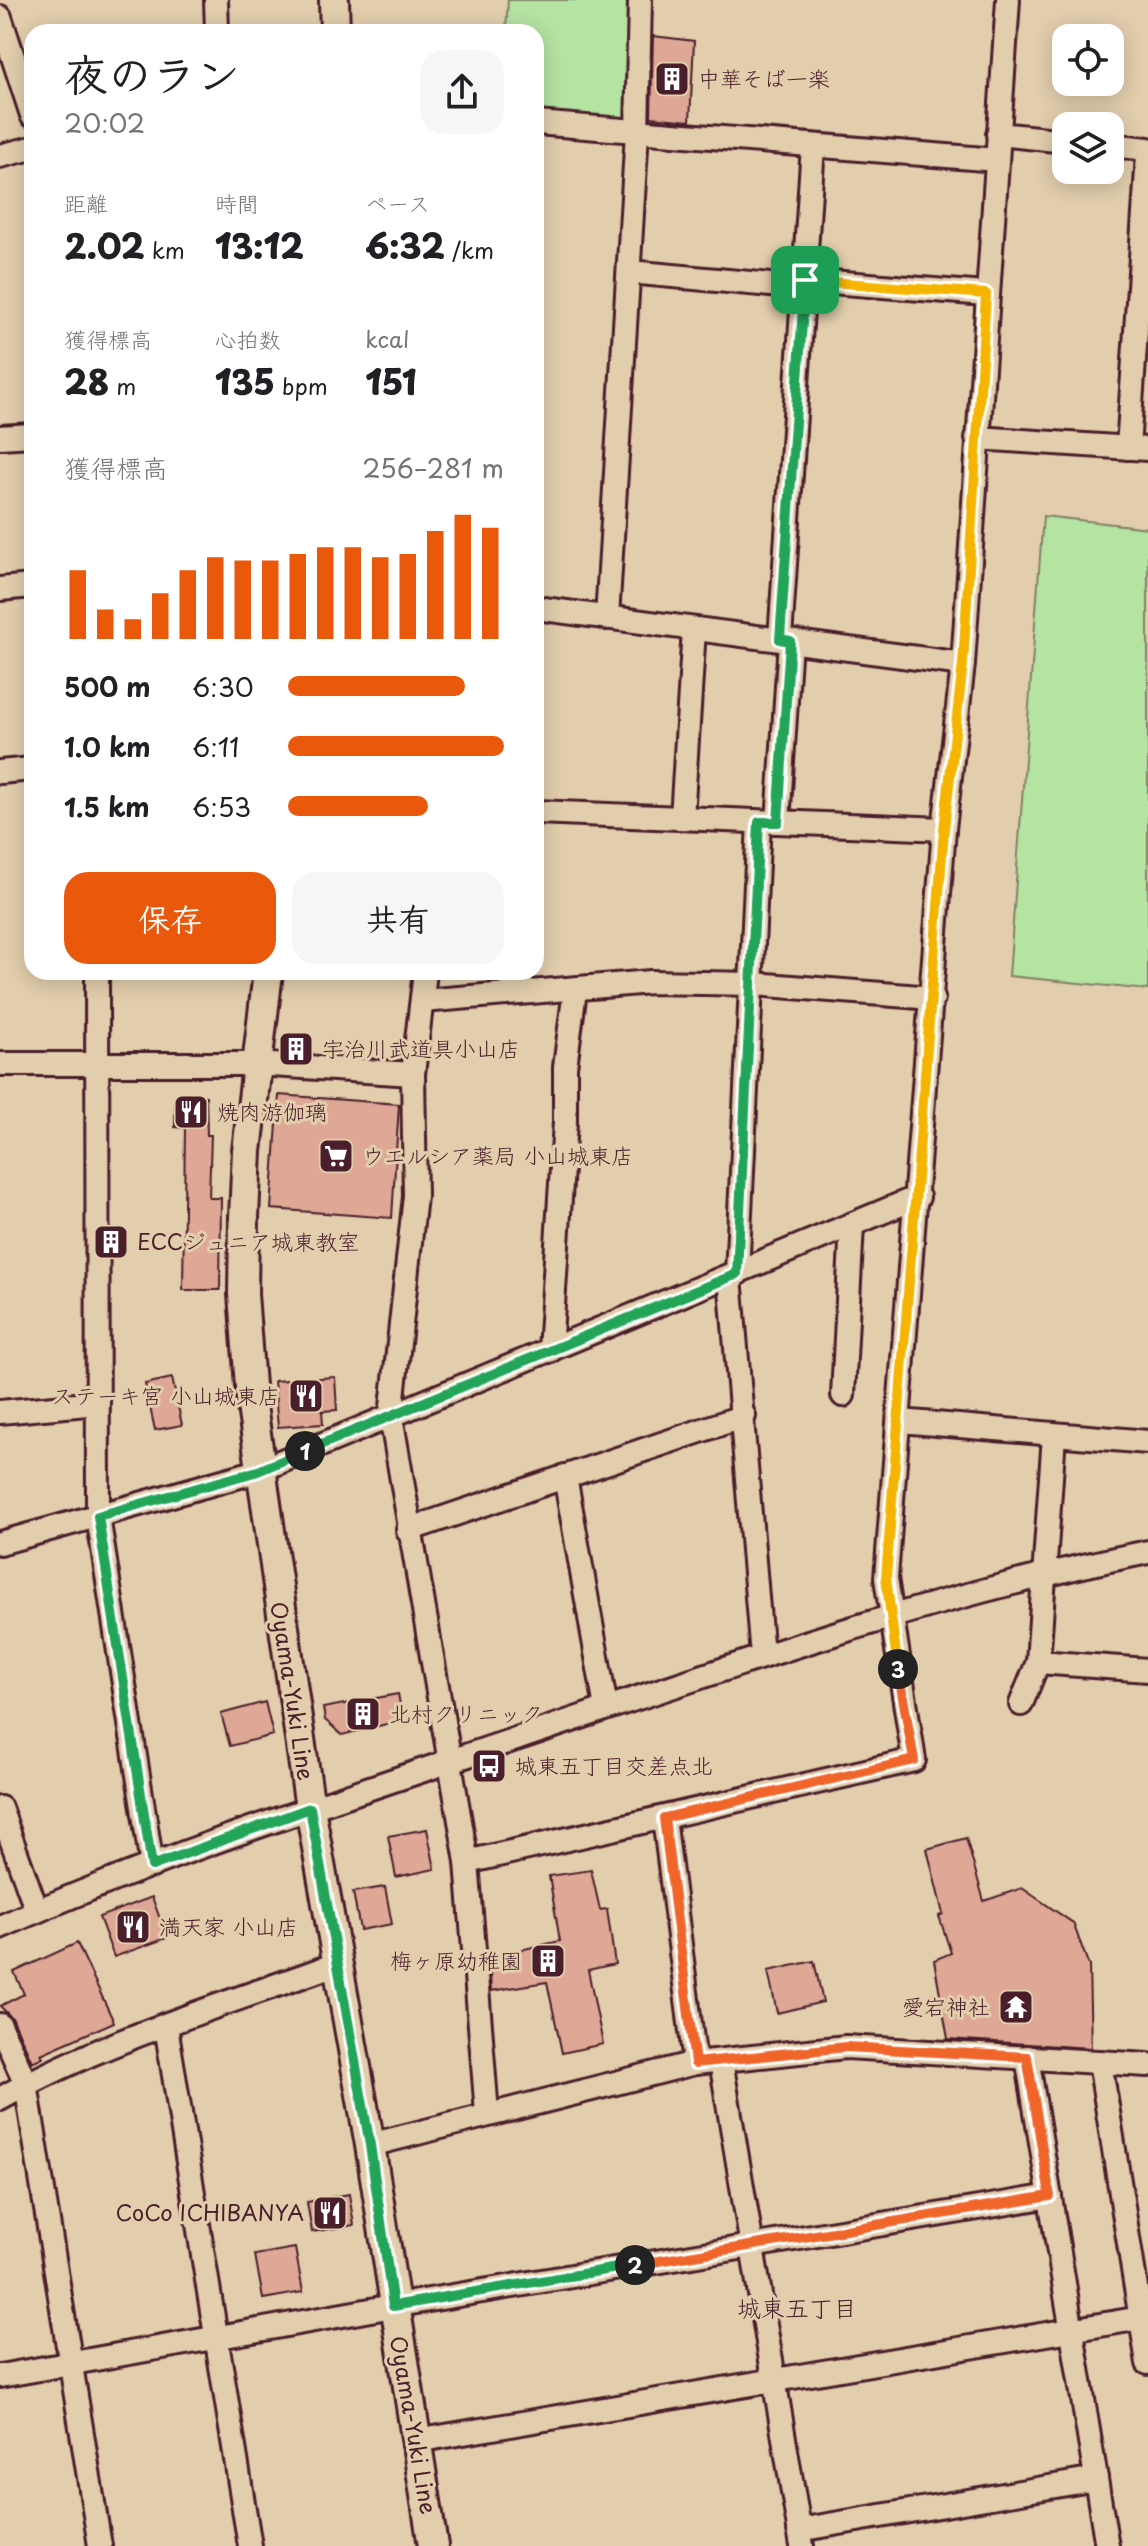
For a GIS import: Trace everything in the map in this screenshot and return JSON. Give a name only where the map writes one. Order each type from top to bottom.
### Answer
[{"type":"main road","points":[[334,0],[335,24]]},
{"type":"main road","name":"Oyama-Yuki Line","points":[[267,980],[247,1151],[243,1294],[258,1471],[310,1808],[370,2145],[433,2546]]},
{"type":"street","points":[[216,0],[217,24]]},
{"type":"street","points":[[607,618],[637,132],[640,0]]},
{"type":"street","points":[[467,1862],[914,1760],[889,1616],[886,1578],[918,1197],[944,829],[963,664],[1008,0]]},
{"type":"street","points":[[0,17],[24,90]]},
{"type":"street","points":[[544,124],[997,160]]},
{"type":"street","points":[[998,134],[1052,140]]},
{"type":"street","points":[[762,1656],[734,1276],[754,984],[785,640],[813,146]]},
{"type":"street","points":[[977,438],[1138,449],[1148,152],[1124,148]]},
{"type":"street","points":[[0,156],[24,150]]},
{"type":"street","points":[[629,272],[986,294]]},
{"type":"street","points":[[0,437],[24,436]]},
{"type":"street","points":[[0,589],[24,587]]},
{"type":"street","points":[[544,609],[963,664]]},
{"type":"street","points":[[682,818],[694,629]]},
{"type":"street","points":[[0,772],[24,770]]},
{"type":"street","points":[[544,812],[944,829]]},
{"type":"street","points":[[97,980],[98,1516],[152,1866]]},
{"type":"street","points":[[424,980],[413,1074],[415,1196],[391,1416],[467,1862],[487,2114]]},
{"type":"street","points":[[422,1001],[651,982],[754,984],[933,998]]},
{"type":"street","points":[[550,1351],[565,1122],[565,1067],[575,990]]},
{"type":"street","points":[[0,1064],[256,1064],[413,1074]]},
{"type":"street","points":[[0,1543],[258,1471],[734,1276],[918,1197]]},
{"type":"street","points":[[843,1395],[852,1225]]},
{"type":"street","points":[[0,1412],[98,1403]]},
{"type":"street","points":[[408,1530],[744,1416]]},
{"type":"street","points":[[900,1421],[1148,1442]]},
{"type":"street","points":[[1021,1704],[1038,1662],[1054,1435]]},
{"type":"street","points":[[565,1476],[606,1708]]},
{"type":"street","points":[[0,1927],[152,1866],[310,1808],[762,1656],[889,1616],[1044,1573],[1148,1552]]},
{"type":"street","points":[[1038,1662],[1148,1670]]},
{"type":"street","points":[[0,1808],[37,1911]]},
{"type":"street","points":[[664,1818],[695,2063]]},
{"type":"street","points":[[0,2099],[26,2084],[166,2026],[336,1964]]},
{"type":"street","points":[[0,2025],[26,2084],[100,2546]]},
{"type":"street","points":[[166,2026],[250,2546]]},
{"type":"street","points":[[370,2145],[695,2063],[846,2047],[1148,2065]]},
{"type":"street","points":[[1027,2057],[1107,2546]]},
{"type":"street","points":[[721,2061],[800,2538],[1096,2479]]},
{"type":"street","points":[[1100,2062],[1143,2309],[1148,2359]]},
{"type":"street","points":[[0,2376],[393,2306],[1050,2196]]},
{"type":"street","points":[[416,2441],[1072,2330],[1143,2309]]},
{"type":"green space","points":[[508,0],[634,0],[633,109],[623,119],[544,113],[544,24],[506,24]]},
{"type":"green space","points":[[1043,516],[1148,528],[1148,990],[1009,976]]},
{"type":"building","name":"中華そば一楽","points":[[653,36],[694,41],[690,121],[651,117]]},
{"type":"building","name":"宇治川武道具小山店","points":[[287,1038],[307,1039],[306,1053],[286,1052]]},
{"type":"building","name":"ウエルシア薬局 小山城東店","points":[[279,1095],[399,1104],[392,1218],[271,1209]]},
{"type":"building","points":[[175,1096],[206,1096],[207,1135],[211,1135],[209,1198],[221,1198],[220,1290],[183,1290],[185,1128],[175,1127]]},
{"type":"building","name":"ステーキ宮 小山城東店","points":[[335,1377],[337,1410],[322,1411],[323,1424],[278,1427],[274,1381]]},
{"type":"building","points":[[172,1378],[182,1425],[155,1430],[145,1384]]},
{"type":"building","name":"北村クリニック","points":[[398,1694],[403,1720],[342,1735],[325,1720],[323,1708]]},
{"type":"building","points":[[265,1702],[273,1735],[230,1746],[221,1714]]},
{"type":"building","points":[[427,1829],[435,1869],[396,1877],[388,1836]]},
{"type":"building","name":"愛宕神社","points":[[966,1838],[984,1901],[1022,1888],[1073,1923],[1089,1966],[1091,2048],[948,2039],[934,1960],[951,1953],[939,1916],[943,1914],[927,1849]]},
{"type":"building","name":"梅ヶ原幼稚園","points":[[591,1870],[600,1910],[607,1909],[615,1964],[588,1970],[603,2044],[562,2053],[547,1982],[491,1991],[489,1957],[560,1941],[549,1876]]},
{"type":"building","points":[[385,1887],[392,1924],[360,1930],[353,1892]]},
{"type":"building","name":"満天家 小山店","points":[[152,1897],[167,1938],[114,1957],[99,1917]]},
{"type":"building","points":[[77,1943],[114,2022],[41,2054],[43,2057],[32,2062],[13,2019],[0,2006],[24,1994],[14,1972]]},
{"type":"building","points":[[814,1961],[823,2002],[777,2013],[768,1971]]},
{"type":"building","name":"CoCo ICHIBANYA","points":[[349,2194],[354,2225],[312,2232],[307,2202]]},
{"type":"building","points":[[295,2248],[303,2292],[263,2299],[255,2255]]},
{"type":"place","name":"中華そば一楽","points":[[672,79]]},
{"type":"place","name":"宇治川武道具小山店","points":[[296,1049]]},
{"type":"place","name":"焼肉游伽璃","points":[[191,1112]]},
{"type":"place","name":"ウエルシア薬局 小山城東店","points":[[336,1156]]},
{"type":"place","name":"ECCジュニア城東教室","points":[[111,1242]]},
{"type":"place","name":"ステーキ宮 小山城東店","points":[[306,1396]]},
{"type":"place","name":"北村クリニック","points":[[363,1714]]},
{"type":"place","name":"城東五丁目交差点北","points":[[489,1766]]},
{"type":"place","name":"満天家 小山店","points":[[133,1927]]},
{"type":"place","name":"梅ヶ原幼稚園","points":[[548,1961]]},
{"type":"place","name":"愛宕神社","points":[[1016,2007]]},
{"type":"place","name":"CoCo ICHIBANYA","points":[[330,2213]]},
{"type":"district","name":"城東五丁目","points":[[797,2309]]},
{"type":"route","points":[[805,280],[986,294],[963,664],[944,829],[918,1197],[886,1578],[889,1616],[914,1760],[664,1818],[683,1975],[695,2063],[846,2047],[1027,2057],[1050,2196],[393,2306],[370,2145],[310,1808],[152,1866],[98,1516],[258,1471],[737,1274],[754,984],[759,822],[778,822],[790,641],[780,639],[805,280]]}]
